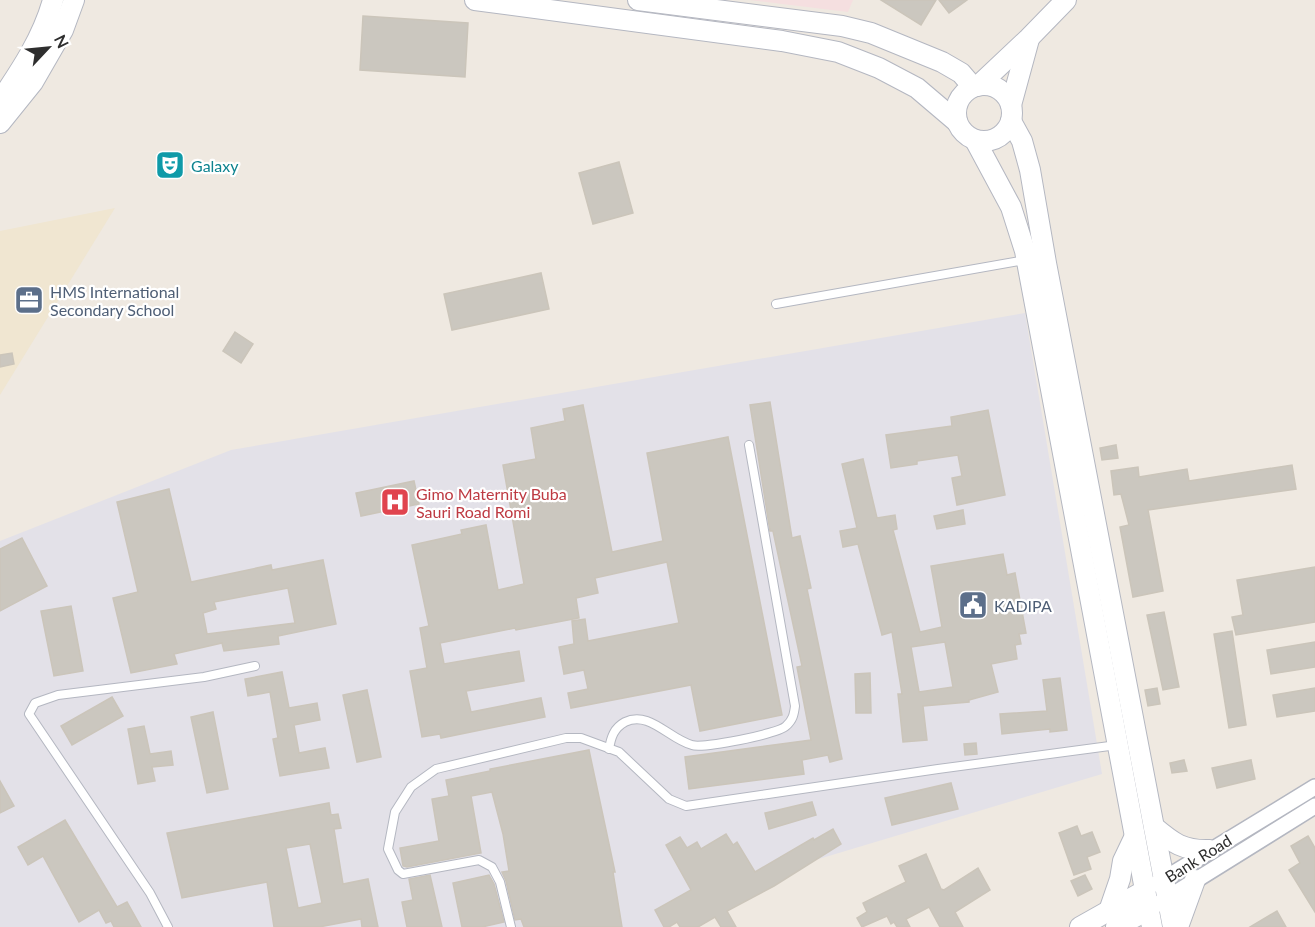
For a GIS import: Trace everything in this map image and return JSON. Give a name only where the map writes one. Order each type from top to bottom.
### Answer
[{"type":"street","points":[[0,101],[23,67],[48,17],[53,0]]},
{"type":"street","points":[[0,123],[33,82],[63,30],[74,0]]},
{"type":"street","points":[[476,0],[782,41],[838,52],[879,68],[917,88],[975,140],[1011,207],[1019,227],[1027,260],[1148,909]]},
{"type":"street","points":[[638,0],[842,26],[871,33],[942,62],[961,73],[976,86],[989,86],[998,89],[1006,96],[1030,170],[1173,927]]},
{"type":"street","points":[[957,122],[958,102],[964,93],[976,86],[1029,38],[1065,0]]},
{"type":"street","points":[[975,140],[993,140],[1002,135],[1011,113],[1029,38]]},
{"type":"street","name":"Bank Road","points":[[1080,927],[1148,909],[1166,888],[1210,850],[1315,787]]},
{"type":"street","name":"Bank Road","points":[[1166,888],[1195,880],[1315,806]]},
{"type":"street","points":[[1154,827],[1174,843],[1193,851],[1210,850]]},
{"type":"street","points":[[1112,919],[1123,861],[1134,838]]},
{"type":"street","points":[[1178,927],[1195,880]]},
{"type":"lane","points":[[776,304],[1027,260]]},
{"type":"lane","points":[[609,748],[612,735],[622,723],[633,719],[646,719],[694,747],[772,734],[785,728],[793,717],[795,706],[749,445]]},
{"type":"lane","points":[[168,927],[150,893],[29,714],[35,703],[58,695],[204,677],[255,666]]},
{"type":"lane","points":[[511,927],[500,882],[492,867],[480,860],[403,873],[398,870],[388,849],[395,812],[411,787],[436,769],[566,738],[581,738],[619,752],[669,799],[686,806],[1117,745]]},
{"type":"shaded area","points":[[749,0],[853,0],[848,12]]},
{"type":"shaded area","name":"HMS International Secondary School","points":[[115,208],[16,369],[0,395],[0,231]]},
{"type":"shaded area","points":[[1025,313],[1102,774],[692,897],[671,927],[0,927],[0,541],[231,450]]},
{"type":"building","points":[[881,0],[936,0],[921,25]]},
{"type":"building","points":[[939,0],[967,0],[949,13]]},
{"type":"building","points":[[363,16],[468,23],[465,77],[360,70]]},
{"type":"building","points":[[619,162],[633,213],[593,224],[579,173]]},
{"type":"building","points":[[541,273],[549,309],[452,330],[444,294]]},
{"type":"building","points":[[235,332],[253,344],[241,363],[223,351]]},
{"type":"building","points":[[12,353],[14,364],[0,367],[0,355]]},
{"type":"building","points":[[770,402],[792,538],[800,536],[811,588],[807,589],[842,759],[830,762],[828,755],[802,760],[804,774],[689,789],[685,757],[811,740],[797,667],[802,666],[773,531],[770,531],[750,405]]},
{"type":"building","points":[[583,405],[612,552],[663,541],[647,453],[728,437],[782,715],[700,731],[691,685],[571,708],[568,693],[588,689],[584,670],[564,674],[559,647],[574,644],[572,621],[585,619],[588,641],[679,623],[667,562],[595,578],[598,593],[576,598],[579,618],[440,643],[444,664],[519,651],[524,681],[466,691],[471,712],[541,698],[545,717],[441,738],[440,734],[422,737],[410,671],[427,668],[420,628],[429,626],[412,545],[462,534],[461,530],[486,525],[498,590],[524,584],[503,465],[536,459],[531,428],[565,421],[563,409]]},
{"type":"building","points":[[988,410],[1005,495],[957,505],[952,478],[962,476],[958,455],[917,461],[917,464],[891,468],[886,435],[952,426],[951,417]]},
{"type":"building","points":[[1116,445],[1118,458],[1102,460],[1100,448]]},
{"type":"building","points":[[863,459],[877,518],[895,515],[897,529],[893,530],[920,632],[942,627],[931,566],[1003,554],[1007,575],[1015,573],[1026,633],[1019,634],[1021,644],[1015,645],[1017,659],[991,664],[998,692],[969,700],[969,702],[923,706],[927,740],[903,742],[898,694],[902,694],[892,632],[882,635],[858,544],[843,547],[840,531],[857,528],[842,464]],"holes":[[[945,642],[953,687],[919,692],[911,647]]]},
{"type":"building","points":[[1292,465],[1296,489],[1148,510],[1163,591],[1133,597],[1120,527],[1129,525],[1121,494],[1114,495],[1111,471],[1138,467],[1139,477],[1187,469],[1189,481]]},
{"type":"building","points":[[414,481],[419,504],[361,516],[356,493]]},
{"type":"building","points":[[169,489],[191,582],[271,565],[272,570],[323,560],[336,624],[278,636],[279,644],[224,651],[222,643],[174,654],[177,664],[131,673],[113,598],[138,592],[117,502]],"holes":[[[288,588],[295,623],[207,634],[203,613],[216,609],[214,602]]]},
{"type":"building","points":[[963,510],[965,524],[937,529],[934,516]]},
{"type":"building","points":[[22,538],[47,586],[0,611],[0,549]]},
{"type":"building","points":[[1315,567],[1315,622],[1236,635],[1232,617],[1243,615],[1237,580]]},
{"type":"building","points":[[71,606],[83,671],[54,676],[41,611]]},
{"type":"building","points":[[1164,612],[1179,687],[1163,690],[1147,615]]},
{"type":"building","points":[[1232,631],[1246,725],[1229,728],[1214,634]]},
{"type":"building","points":[[1315,642],[1315,667],[1271,674],[1267,650]]},
{"type":"building","points":[[282,672],[289,708],[317,703],[320,720],[294,725],[299,753],[325,748],[329,768],[280,776],[273,739],[278,738],[270,692],[248,696],[245,679]]},
{"type":"building","points":[[870,673],[871,713],[856,713],[855,674]]},
{"type":"building","points":[[1060,678],[1067,730],[1050,732],[1050,729],[1002,734],[1000,714],[1047,711],[1043,680]]},
{"type":"building","points":[[1157,688],[1160,704],[1148,706],[1145,690]]},
{"type":"building","points":[[1315,688],[1315,711],[1277,717],[1273,695]]},
{"type":"building","points":[[367,690],[381,757],[357,762],[343,695]]},
{"type":"building","points":[[112,697],[123,716],[72,745],[61,726]]},
{"type":"building","points":[[213,712],[228,789],[207,793],[191,717]]},
{"type":"building","points":[[144,726],[150,754],[171,751],[173,765],[152,767],[155,781],[138,784],[128,729]]},
{"type":"building","points":[[976,743],[977,754],[965,755],[964,744]]},
{"type":"building","points":[[589,750],[615,872],[613,872],[622,927],[524,927],[521,919],[515,920],[502,872],[509,871],[503,834],[492,792],[471,796],[481,853],[403,866],[400,848],[439,841],[432,799],[449,796],[446,780]]},
{"type":"building","points":[[1184,760],[1187,771],[1172,773],[1170,763]]},
{"type":"building","points":[[1251,760],[1255,779],[1217,788],[1212,768]]},
{"type":"building","points":[[0,781],[14,806],[0,813]]},
{"type":"building","points":[[951,783],[958,809],[892,825],[885,798]]},
{"type":"building","points":[[812,802],[816,815],[769,829],[765,813]]},
{"type":"building","points":[[329,803],[331,815],[338,814],[341,828],[334,829],[343,884],[368,879],[378,927],[362,927],[361,919],[319,927],[274,927],[267,882],[182,898],[167,833]],"holes":[[[310,844],[322,903],[298,908],[286,848]]]},
{"type":"building","points":[[65,820],[117,907],[127,902],[141,927],[114,927],[111,921],[106,923],[99,910],[79,922],[43,856],[28,865],[18,847]]},
{"type":"building","points":[[1077,826],[1081,836],[1092,832],[1100,852],[1087,857],[1091,869],[1074,875],[1059,833]]},
{"type":"building","points":[[833,829],[841,844],[774,886],[727,911],[736,927],[721,927],[715,917],[698,927],[680,927],[677,922],[664,927],[655,910],[691,890],[666,845],[680,837],[687,848],[697,842],[701,849],[726,834],[733,845],[737,842],[755,872]]},
{"type":"building","points":[[1308,836],[1315,848],[1315,912],[1289,870],[1300,863],[1291,846]]},
{"type":"building","points":[[926,854],[941,889],[944,890],[978,868],[990,890],[955,912],[963,927],[940,927],[929,907],[906,919],[910,927],[897,927],[894,922],[891,924],[887,916],[862,927],[857,918],[867,912],[863,903],[906,882],[899,866]]},
{"type":"building","points":[[430,875],[442,927],[407,927],[402,902],[413,900],[409,879]]},
{"type":"building","points":[[489,875],[494,884],[504,922],[482,927],[462,927],[453,883]]},
{"type":"building","points":[[1085,875],[1092,889],[1078,896],[1071,881]]},
{"type":"building","points":[[1277,911],[1286,927],[1250,927]]},
{"type":"place","name":"Galaxy","points":[[170,165]]},
{"type":"place","name":"HMS International Secondary School","points":[[29,300]]},
{"type":"place","name":"Gimo Maternity Buba Sauri Road Romi","points":[[395,502]]},
{"type":"place","name":"KADIPA","points":[[973,605]]}]
